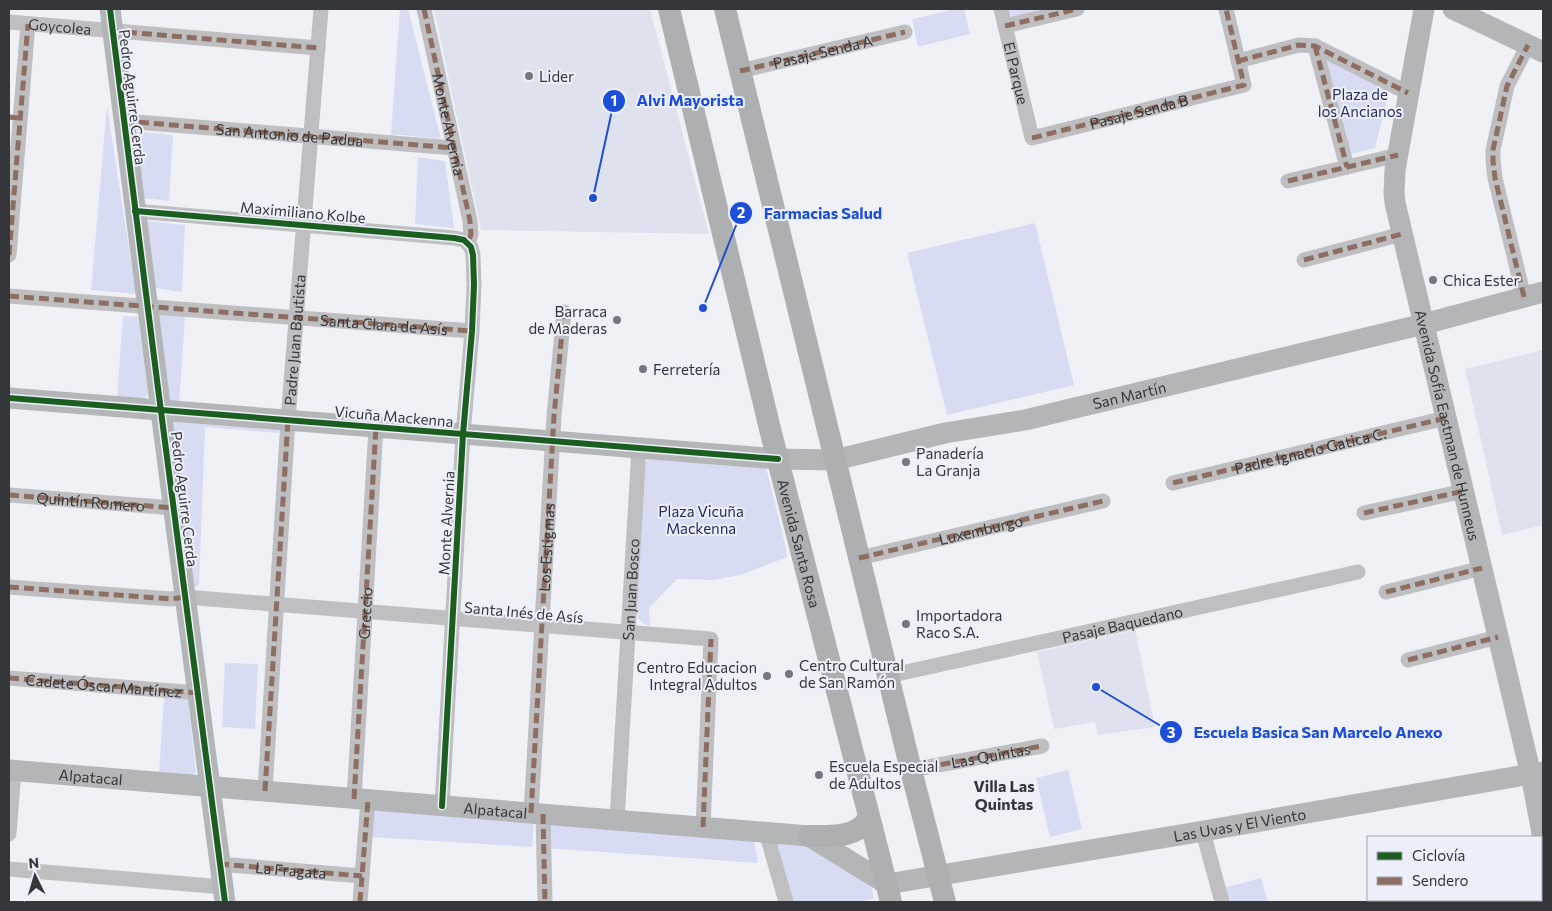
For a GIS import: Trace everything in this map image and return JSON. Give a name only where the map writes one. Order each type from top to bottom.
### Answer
[{"type":"main road","name":"Avenida Santa Rosa","points":[[669,9],[778,459],[889,893]]},
{"type":"main road","points":[[725,9],[945,902]]},
{"type":"main road","points":[[809,836],[830,836],[851,832],[860,827],[869,818]]},
{"type":"street","name":"Pedro Aguirre Cerda","points":[[110,9],[224,895]]},
{"type":"street","name":"Padre Juan Bautista","points":[[265,791],[288,420],[320,9]]},
{"type":"street","name":"Monte Alvernia","points":[[424,9],[470,221],[471,234],[468,244],[473,256],[474,285],[463,434],[442,806]]},
{"type":"street","name":"El Parque","points":[[1001,9],[1032,138]]},
{"type":"street","points":[[1005,26],[1077,9]]},
{"type":"street","points":[[1226,9],[1238,61],[1299,45],[1315,46],[1408,93]]},
{"type":"street","name":"Avenida Sofía Eastman de Hunneus","points":[[1424,9],[1395,170],[1394,193],[1402,234],[1498,637],[1537,774],[1543,838]]},
{"type":"street","points":[[1424,324],[1534,294],[1495,178],[1493,161],[1507,86],[1536,48],[1453,9]]},
{"type":"street","name":"Goycolea","points":[[9,22],[318,48]]},
{"type":"street","points":[[9,255],[15,118],[28,24]]},
{"type":"street","name":"Pasaje Senda A","points":[[740,71],[906,32]]},
{"type":"street","points":[[1315,46],[1347,167]]},
{"type":"street","name":"Pasaje Senda B","points":[[1032,138],[1244,86],[1238,61]]},
{"type":"street","name":"San Antonio de Padua","points":[[124,121],[454,148]]},
{"type":"street","points":[[1288,181],[1398,155]]},
{"type":"street","name":"Maximiliano Kolbe","points":[[135,211],[454,238],[464,240],[468,244]]},
{"type":"street","points":[[1304,260],[1402,234]]},
{"type":"street","name":"Santa Clara de Asís","points":[[9,296],[472,331]]},
{"type":"street","name":"Los Estigmas","points":[[545,902],[537,814],[542,626],[553,441],[564,312]]},
{"type":"street","name":"San Martín","points":[[835,460],[945,433],[1025,420],[1424,324]]},
{"type":"street","name":"Vicuña Mackenna","points":[[9,398],[778,459],[835,460]]},
{"type":"street","name":"Padre Ignacio Gatica C.","points":[[1173,483],[1446,418]]},
{"type":"street","name":"Greccio","points":[[360,902],[366,612],[376,427]]},
{"type":"street","name":"San Juan Bosco","points":[[617,820],[639,448]]},
{"type":"street","points":[[1364,513],[1464,491]]},
{"type":"street","name":"Quintín Romero","points":[[9,495],[174,508]]},
{"type":"street","name":"Luxemburgo","points":[[859,558],[1103,501]]},
{"type":"street","points":[[1386,592],[1482,568]]},
{"type":"street","name":"Pasaje Baquedano","points":[[888,676],[1358,572]]},
{"type":"street","name":"Santa Inés de Asís","points":[[9,587],[171,599],[185,597],[711,639],[703,827]]},
{"type":"street","points":[[1408,660],[1498,637]]},
{"type":"street","name":"Cadete Óscar Martínez","points":[[9,678],[198,693]]},
{"type":"street","name":"Las Quintas","points":[[911,770],[1042,746]]},
{"type":"street","points":[[9,834],[12,771]]},
{"type":"street","name":"Alpatacal","points":[[12,771],[809,836],[889,893]]},
{"type":"street","name":"Las Uvas y El Viento","points":[[938,876],[1537,774]]},
{"type":"street","points":[[766,832],[786,902]]},
{"type":"street","points":[[1203,832],[1222,902]]},
{"type":"street","name":"La Fragata","points":[[219,864],[362,876]]},
{"type":"street","points":[[9,869],[224,895]]},
{"type":"street","points":[[889,893],[938,876]]},
{"type":"shaded area","points":[[434,9],[650,9],[709,234],[481,230]]},
{"type":"shaded area","points":[[1543,350],[1543,525],[1502,535],[1465,369]]},
{"type":"shaded area","points":[[1135,630],[1155,727],[1098,735],[1095,722],[1054,729],[1037,652]]},
{"type":"green space","points":[[400,9],[408,9],[441,139],[391,134]]},
{"type":"green space","points":[[955,9],[964,9],[970,34],[918,47],[912,19]]},
{"type":"green space","points":[[1009,9],[1036,9],[1039,19],[1013,25]]},
{"type":"green space","name":"Plaza de los Ancianos","points":[[1320,54],[1390,88],[1375,148],[1348,155]]},
{"type":"green space","points":[[107,106],[136,294],[91,290]]},
{"type":"green space","points":[[133,131],[173,135],[169,201],[142,198]]},
{"type":"green space","points":[[418,157],[445,161],[454,228],[415,224]]},
{"type":"green space","points":[[146,221],[185,225],[182,292],[155,288]]},
{"type":"green space","points":[[1035,223],[1074,385],[947,415],[907,253]]},
{"type":"green space","points":[[155,314],[185,316],[179,403],[168,402]]},
{"type":"green space","points":[[123,316],[138,317],[148,394],[142,400],[117,398]]},
{"type":"green space","points":[[171,416],[279,426],[279,433],[205,427],[199,586],[190,588]]},
{"type":"green space","name":"Plaza Vicuña Mackenna","points":[[648,459],[766,467],[787,557],[741,575],[714,580],[677,579],[649,608],[650,626],[642,623],[637,611],[641,469]]},
{"type":"green space","points":[[225,663],[258,664],[255,729],[222,727]]},
{"type":"green space","points":[[164,698],[188,700],[196,772],[191,778],[159,774]]},
{"type":"green space","points":[[1068,770],[1082,829],[1050,837],[1036,778]]},
{"type":"green space","points":[[372,810],[534,820],[532,847],[370,837]]},
{"type":"green space","points":[[543,823],[754,839],[758,863],[546,848]]},
{"type":"green space","points":[[776,844],[810,844],[870,880],[874,898],[861,902],[790,902]]},
{"type":"green space","points":[[1261,878],[1268,902],[1227,902],[1223,888]]},
{"type":"marked path","points":[[424,9],[470,221],[471,234],[468,244]]},
{"type":"marked path","points":[[1005,26],[1077,9]]},
{"type":"marked path","points":[[1032,138],[1244,85],[1226,9]]},
{"type":"marked path","points":[[9,255],[28,24]]},
{"type":"marked path","points":[[112,31],[318,48]]},
{"type":"marked path","points":[[740,71],[905,32]]},
{"type":"marked path","points":[[1238,61],[1299,45],[1315,46],[1408,93]]},
{"type":"marked path","points":[[1524,297],[1495,178],[1493,150],[1507,86],[1528,45]]},
{"type":"marked path","points":[[1315,46],[1347,167]]},
{"type":"marked path","points":[[9,117],[20,118]]},
{"type":"marked path","points":[[124,121],[454,148]]},
{"type":"marked path","points":[[1288,181],[1398,155]]},
{"type":"marked path","points":[[1304,260],[1402,234]]},
{"type":"marked path","points":[[9,296],[472,331]]},
{"type":"marked path","points":[[531,813],[554,416],[564,312]]},
{"type":"marked path","points":[[1173,483],[1446,418]]},
{"type":"marked path","points":[[265,791],[288,420]]},
{"type":"marked path","points":[[354,799],[376,427]]},
{"type":"marked path","points":[[1364,513],[1464,491]]},
{"type":"marked path","points":[[9,495],[174,508]]},
{"type":"marked path","points":[[859,558],[1103,501]]},
{"type":"marked path","points":[[1386,592],[1482,568]]},
{"type":"marked path","points":[[9,587],[171,599],[185,597]]},
{"type":"marked path","points":[[1408,660],[1498,637]]},
{"type":"marked path","points":[[703,827],[711,639]]},
{"type":"marked path","points":[[9,678],[198,693]]},
{"type":"marked path","points":[[911,770],[1042,746]]},
{"type":"marked path","points":[[360,902],[368,800]]},
{"type":"marked path","points":[[543,814],[545,902]]},
{"type":"marked path","points":[[219,864],[362,876]]},
{"type":"cycle path","points":[[110,9],[225,902]]},
{"type":"cycle path","points":[[135,211],[454,238],[464,240],[471,247],[474,285],[472,331],[463,434],[442,806]]},
{"type":"cycle path","points":[[9,398],[778,459]]},
{"type":"place","name":"Lider","points":[[529,76]]},
{"type":"place","name":"Alvi Mayorista","points":[[593,198]]},
{"type":"place","name":"Chica Ester","points":[[1433,280]]},
{"type":"place","name":"Farmacias Salud","points":[[703,308]]},
{"type":"place","name":"Barraca de Maderas","points":[[617,320]]},
{"type":"place","name":"Ferretería","points":[[643,369]]},
{"type":"place","name":"Panadería La Granja","points":[[906,462]]},
{"type":"place","name":"Importadora Raco S.A.","points":[[906,624]]},
{"type":"place","name":"Centro Cultural de San Ramón","points":[[789,674]]},
{"type":"place","name":"Centro Educacion Integral Adultos","points":[[767,676]]},
{"type":"place","name":"Escuela Basica San Marcelo Anexo","points":[[1096,687]]},
{"type":"place","name":"Escuela Especial de Adultos","points":[[819,775]]},
{"type":"district","name":"Villa Las Quintas","points":[[1004,794]]}]
